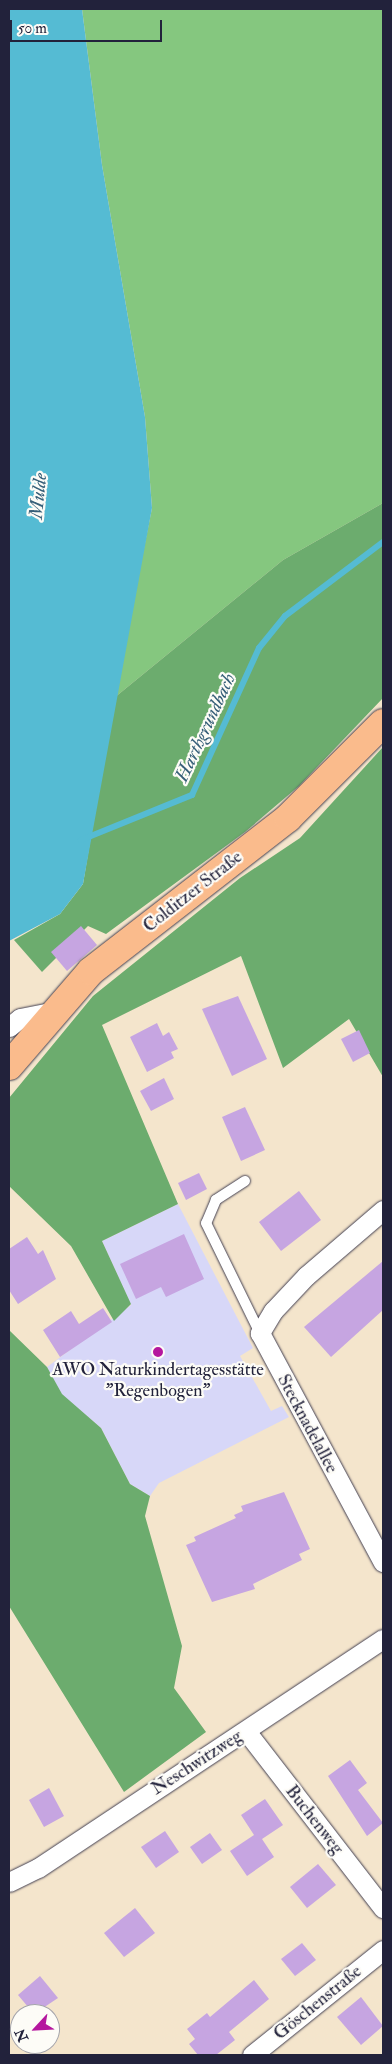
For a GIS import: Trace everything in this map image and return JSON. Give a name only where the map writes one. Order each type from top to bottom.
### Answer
[{"type":"main road","name":"Colditzer Straße","points":[[9,1066],[55,1010],[91,971],[288,818],[383,723]]},
{"type":"street","points":[[9,1028],[20,1018],[55,1010]]},
{"type":"street","points":[[260,1333],[273,1311],[306,1276],[383,1210]]},
{"type":"street","name":"Stecknadelallee","points":[[260,1333],[383,1562]]},
{"type":"street","name":"Neschwitzweg","points":[[9,1882],[246,1731],[383,1639]]},
{"type":"street","name":"Buchenweg","points":[[246,1731],[383,1908]]},
{"type":"street","name":"Göschenstraße","points":[[252,2055],[383,1950]]},
{"type":"lane","points":[[244,1181],[216,1200],[206,1223],[260,1333]]},
{"type":"shaded area","name":"AWO Naturkindertagesstätte \"Regenbogen\"","points":[[178,1204],[253,1348],[240,1356],[271,1411],[282,1406],[289,1417],[159,1483],[150,1496],[130,1484],[101,1428],[61,1394],[47,1367],[131,1305],[102,1241]]},
{"type":"green space","points":[[82,9],[383,9],[383,503],[283,560],[114,698],[152,508],[145,417],[102,165]]},
{"type":"green space","points":[[383,503],[383,698],[299,786],[245,832],[106,934],[88,926],[42,972],[14,940],[60,914],[83,884],[114,698],[283,560]]},
{"type":"green space","points":[[383,747],[383,1077],[349,1019],[283,1068],[241,956],[102,1025],[178,1204],[102,1241],[131,1304],[114,1321],[71,1246],[9,1186],[9,1098],[93,996],[240,878],[300,838]]},
{"type":"green space","points":[[9,1330],[47,1367],[62,1394],[101,1428],[130,1484],[150,1496],[145,1516],[182,1646],[174,1688],[206,1732],[124,1792],[9,1606]]},
{"type":"water","name":"Mulde","points":[[9,9],[82,9],[102,165],[145,417],[152,508],[83,884],[60,914],[9,941]]},
{"type":"building","points":[[81,926],[97,945],[67,971],[51,952]]},
{"type":"building","points":[[238,996],[267,1059],[232,1076],[202,1009]]},
{"type":"building","points":[[157,1023],[163,1036],[169,1032],[178,1049],[171,1052],[174,1058],[147,1072],[130,1037]]},
{"type":"building","points":[[359,1030],[370,1053],[353,1062],[341,1039]]},
{"type":"building","points":[[164,1078],[174,1099],[151,1111],[140,1091]]},
{"type":"building","points":[[245,1107],[265,1150],[241,1161],[222,1117]]},
{"type":"building","points":[[199,1173],[207,1189],[186,1200],[178,1183]]},
{"type":"building","points":[[299,1191],[321,1220],[281,1251],[259,1222]]},
{"type":"building","points":[[184,1234],[204,1279],[166,1297],[161,1287],[136,1299],[120,1264]]},
{"type":"building","points":[[27,1237],[38,1254],[43,1250],[56,1279],[18,1304],[9,1290],[9,1249]]},
{"type":"building","points":[[383,1261],[383,1310],[331,1357],[304,1327]]},
{"type":"building","points":[[103,1308],[112,1322],[60,1357],[43,1330],[71,1311],[79,1324]]},
{"type":"building","points":[[284,1492],[310,1549],[299,1554],[302,1560],[253,1584],[255,1589],[212,1602],[186,1545],[196,1541],[194,1537],[236,1518],[234,1515],[243,1511],[241,1506]]},
{"type":"building","points":[[350,1760],[367,1783],[358,1790],[383,1823],[367,1836],[328,1776]]},
{"type":"building","points":[[49,1788],[64,1816],[44,1827],[29,1800]]},
{"type":"building","points":[[265,1799],[283,1825],[262,1839],[274,1857],[247,1876],[230,1851],[254,1835],[241,1815]]},
{"type":"building","points":[[165,1831],[179,1852],[156,1868],[141,1847]]},
{"type":"building","points":[[210,1833],[222,1850],[202,1864],[190,1847]]},
{"type":"building","points":[[318,1864],[336,1885],[307,1908],[290,1887]]},
{"type":"building","points":[[135,1908],[155,1933],[124,1957],[104,1933]]},
{"type":"building","points":[[302,1943],[316,1960],[295,1976],[281,1959]]},
{"type":"building","points":[[40,1976],[58,1998],[49,2004],[26,2004],[18,1995]]},
{"type":"building","points":[[254,1980],[269,1999],[229,2032],[235,2040],[216,2055],[198,2055],[189,2044],[195,2039],[187,2029],[207,2013],[210,2017]]},
{"type":"building","points":[[361,1997],[383,2026],[361,2045],[337,2017]]},
{"type":"waterway","name":"Harthgrundbach","points":[[81,840],[192,795],[259,648],[285,616],[383,542]]},
{"type":"place","name":"AWO Naturkindertagesstätte \"Regenbogen\"","points":[[158,1352]]}]
